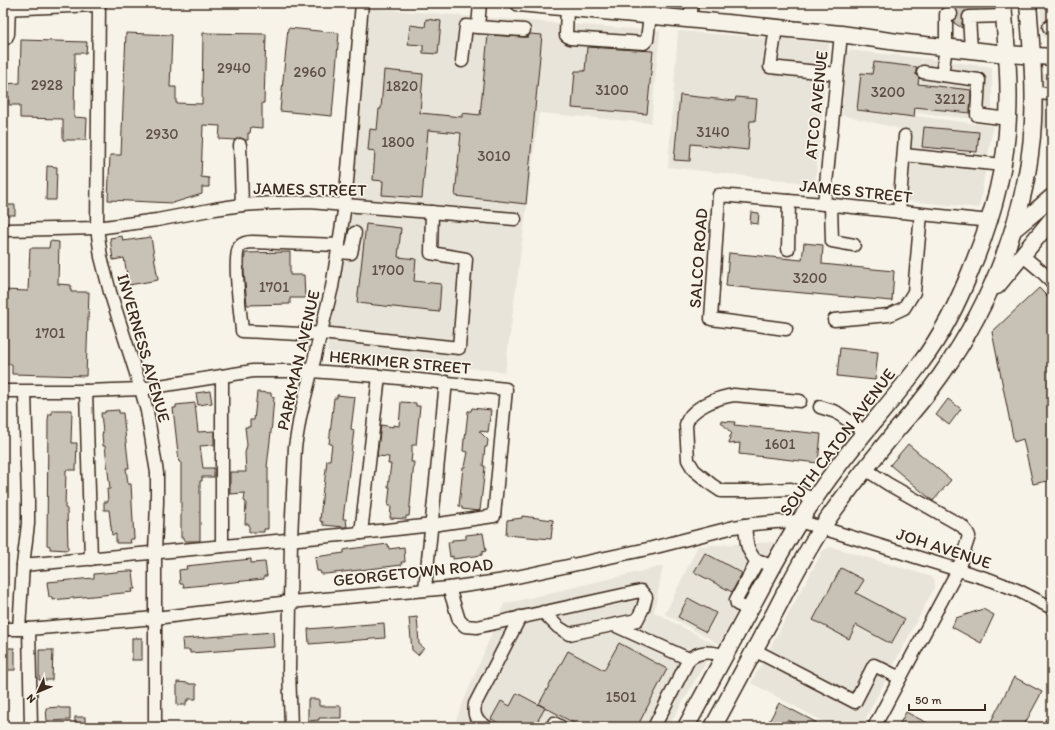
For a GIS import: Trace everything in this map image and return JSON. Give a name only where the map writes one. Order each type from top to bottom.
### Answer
[{"type":"main road","points":[[6,7],[95,3]]},
{"type":"main road","points":[[519,3],[572,6],[841,34],[1007,54],[1052,57]]},
{"type":"main road","points":[[713,727],[798,567],[822,528],[865,469],[926,396],[971,330],[986,299],[1014,229],[1024,188],[1029,158],[1033,123],[1034,93],[1028,3]]},
{"type":"main road","name":"SOUTH CATON AVENUE","points":[[686,727],[772,567],[799,522],[824,485],[921,363],[947,321],[964,288],[990,221],[1000,184],[1003,165],[1008,119],[1007,54],[1004,9]]},
{"type":"main road","points":[[1014,229],[1052,197]]},
{"type":"main road","points":[[990,221],[1014,229]]},
{"type":"main road","points":[[986,299],[1050,225]]},
{"type":"street","name":"INVERNESS AVENUE","points":[[99,3],[97,228],[101,257],[110,292],[147,411],[157,473],[158,502],[155,552],[155,727]]},
{"type":"street","name":"PARKMAN AVENUE","points":[[291,727],[289,669],[291,540],[295,447],[300,416],[332,287],[338,248],[344,204],[362,3]]},
{"type":"street","points":[[478,27],[480,3]]},
{"type":"street","points":[[690,19],[692,3]]},
{"type":"street","points":[[572,6],[566,35],[570,38],[644,43],[647,40],[650,15]]},
{"type":"street","points":[[3,38],[6,38],[8,34],[6,27],[6,7]]},
{"type":"street","points":[[972,50],[969,17],[1004,9]]},
{"type":"street","points":[[942,75],[946,47],[946,14],[951,14]]},
{"type":"street","points":[[462,61],[466,26],[524,30]]},
{"type":"street","points":[[776,28],[770,66],[837,74]]},
{"type":"street","name":"ATCO AVENUE","points":[[841,34],[827,204],[832,241],[854,245]]},
{"type":"street","points":[[923,72],[979,80],[977,115],[1008,119]]},
{"type":"street","points":[[1034,93],[1052,94]]},
{"type":"street","points":[[899,212],[906,136]]},
{"type":"street","points":[[240,145],[242,205]]},
{"type":"street","points":[[904,155],[1003,165]]},
{"type":"street","name":"JAMES STREET","points":[[719,195],[827,204],[990,221]]},
{"type":"street","name":"SALCO ROAD","points":[[719,195],[711,319],[786,329]]},
{"type":"street","points":[[788,249],[789,201]]},
{"type":"street","name":"JAMES STREET","points":[[9,230],[97,228],[157,220],[242,205],[310,202],[515,219]]},
{"type":"street","points":[[1038,210],[1050,225]]},
{"type":"street","points":[[355,233],[351,253],[338,248],[252,242],[240,246],[238,250],[237,271],[242,331],[300,334],[321,333],[459,348],[466,259],[431,252],[432,212]]},
{"type":"street","points":[[834,320],[889,315],[904,308],[914,292],[921,214]]},
{"type":"street","points":[[1022,256],[1052,282]]},
{"type":"street","name":"HERKIMER STREET","points":[[3,391],[86,392],[141,389],[253,371],[311,371],[446,382],[506,389],[494,516],[432,525]]},
{"type":"street","points":[[222,376],[222,546]]},
{"type":"street","points":[[361,533],[379,376]]},
{"type":"street","points":[[425,590],[446,382]]},
{"type":"street","points":[[25,392],[28,524],[23,565],[24,629],[31,727]]},
{"type":"street","points":[[86,392],[91,559]]},
{"type":"street","points":[[800,401],[734,395],[722,398],[701,407],[694,412],[687,421],[686,425],[688,460],[697,473],[712,485],[722,490],[746,491],[792,489],[814,500]]},
{"type":"street","points":[[820,407],[836,412],[865,432]]},
{"type":"street","points":[[865,469],[888,484],[962,526],[969,536],[958,570],[874,727]]},
{"type":"street","name":"GEORGETOWN ROAD","points":[[3,630],[155,618],[290,602],[449,588],[506,579],[652,548],[745,525],[775,522],[799,522],[822,528]]},
{"type":"street","points":[[23,565],[291,540],[432,525]]},
{"type":"street","points":[[745,525],[747,548],[751,555],[757,562],[760,561],[772,567]]},
{"type":"street","name":"JOH AVENUE","points":[[822,528],[1017,590],[1052,608]]},
{"type":"street","points":[[749,610],[737,604],[736,600],[757,562]]},
{"type":"street","points":[[449,588],[459,620],[465,626],[477,627],[520,617],[543,612],[636,592],[641,591],[646,596],[643,608],[637,620],[569,634],[558,627],[543,612]]},
{"type":"street","points":[[487,727],[476,719],[474,713],[475,704],[520,617]]},
{"type":"street","points":[[614,625],[689,659]]},
{"type":"street","points":[[754,650],[855,702],[874,665],[900,678]]},
{"type":"street","points":[[654,727],[689,659],[696,654],[708,652],[725,655]]},
{"type":"street","points":[[1050,727],[1052,722]]},
{"type":"shaded area","points":[[1040,3],[1052,3],[1052,38],[1043,37]]},
{"type":"shaded area","points":[[366,8],[660,31],[651,123],[539,113],[505,372],[327,352]]},
{"type":"shaded area","points":[[678,31],[829,43],[815,184],[668,167]]},
{"type":"shaded area","points":[[846,50],[922,58],[916,116],[993,126],[979,208],[890,199],[901,129],[842,115]]},
{"type":"shaded area","points":[[923,58],[992,67],[992,121],[917,113]]},
{"type":"shaded area","points":[[1042,74],[1052,74],[1052,130],[1042,129]]},
{"type":"shaded area","points":[[775,542],[719,644],[665,614],[698,546]]},
{"type":"shaded area","points":[[832,547],[932,577],[935,580],[934,588],[861,727],[834,727],[751,683],[823,550]]},
{"type":"shaded area","points":[[663,566],[654,612],[716,645],[668,727],[453,727],[504,604]]},
{"type":"building","points":[[957,3],[977,3],[973,9],[965,10],[963,13],[962,28],[954,23],[958,14],[955,7]]},
{"type":"building","points":[[426,19],[441,21],[438,54],[423,53],[423,45],[408,44],[410,25],[425,27]]},
{"type":"building","points":[[288,28],[339,33],[332,116],[280,111]]},
{"type":"building","points":[[126,33],[172,35],[170,87],[176,87],[176,103],[202,104],[203,33],[266,34],[262,128],[251,127],[250,133],[248,133],[248,140],[240,138],[235,140],[219,139],[220,126],[203,125],[201,177],[209,178],[209,187],[202,187],[202,194],[173,203],[108,200],[110,155],[121,155]]},
{"type":"building","points":[[530,34],[542,35],[526,204],[455,196],[461,133],[428,130],[422,198],[382,195],[383,181],[373,180],[375,151],[368,150],[370,129],[377,130],[379,109],[381,109],[384,70],[423,74],[420,113],[462,117],[462,113],[480,115],[488,35],[528,37]]},
{"type":"building","points":[[21,40],[87,42],[86,53],[75,53],[74,117],[87,118],[86,140],[63,140],[63,119],[20,118],[20,105],[9,105],[9,96],[3,96],[3,84],[20,83]]},
{"type":"building","points":[[587,47],[653,51],[647,114],[572,108],[575,71],[585,71]]},
{"type":"building","points":[[874,62],[917,67],[916,75],[919,78],[918,84],[971,90],[970,113],[915,107],[914,117],[857,110],[861,73],[872,74]]},
{"type":"building","points":[[680,95],[735,101],[736,97],[757,99],[755,121],[750,121],[748,150],[691,144],[690,161],[674,160]]},
{"type":"building","points":[[924,127],[979,132],[977,152],[922,147]]},
{"type":"building","points":[[47,166],[57,167],[56,200],[46,200]]},
{"type":"building","points":[[4,205],[15,205],[15,215],[4,215]]},
{"type":"building","points":[[751,212],[759,213],[758,224],[750,223]]},
{"type":"building","points":[[366,224],[401,228],[398,257],[416,259],[414,281],[441,284],[439,312],[357,303]]},
{"type":"building","points":[[122,236],[123,241],[151,237],[158,280],[129,285],[124,258],[113,260],[110,238]]},
{"type":"building","points":[[50,241],[59,242],[58,284],[71,285],[71,292],[89,292],[86,376],[12,374],[12,364],[3,364],[3,290],[28,291],[30,248],[49,248]]},
{"type":"building","points":[[804,243],[823,245],[822,264],[894,271],[892,301],[726,286],[729,253],[802,260]]},
{"type":"building","points":[[290,252],[290,275],[304,275],[305,298],[290,298],[290,304],[247,305],[244,272],[245,253]]},
{"type":"building","points":[[1039,288],[1052,301],[1052,480],[1033,484],[1023,439],[1014,442],[992,332]]},
{"type":"building","points":[[840,348],[878,352],[875,380],[837,376]]},
{"type":"building","points":[[210,391],[212,403],[198,405],[196,393]]},
{"type":"building","points":[[257,392],[271,393],[271,396],[274,397],[267,467],[268,529],[264,529],[264,532],[249,532],[249,524],[245,524],[245,493],[230,494],[230,472],[246,472],[245,453],[247,445],[245,427],[250,427],[250,420],[254,420]]},
{"type":"building","points":[[337,395],[355,397],[351,429],[354,430],[343,519],[346,519],[347,527],[323,525],[323,522],[320,521],[327,460],[330,460],[332,444],[329,444],[334,398],[337,398]]},
{"type":"building","points":[[948,399],[961,409],[949,425],[936,415]]},
{"type":"building","points":[[401,402],[416,403],[416,406],[420,406],[416,445],[412,445],[411,462],[414,462],[409,516],[406,516],[406,519],[390,518],[391,506],[388,506],[390,487],[388,487],[391,464],[388,464],[389,457],[377,456],[381,425],[393,427],[393,425],[399,426]]},
{"type":"building","points":[[195,403],[198,432],[214,431],[214,445],[200,446],[203,468],[214,468],[214,477],[202,477],[202,481],[200,481],[200,541],[184,541],[184,538],[181,538],[181,462],[179,462],[173,408],[176,408],[176,405]]},
{"type":"building","points":[[472,408],[491,410],[488,432],[479,431],[488,440],[487,447],[485,447],[483,466],[485,466],[480,510],[477,511],[462,509],[462,507],[459,506],[463,467],[465,467],[468,452],[463,451],[464,439],[468,411],[471,411]]},
{"type":"building","points":[[52,410],[72,410],[71,443],[77,443],[76,470],[66,470],[65,508],[67,509],[68,550],[50,549],[50,546],[47,545],[48,420],[49,414],[52,414]]},
{"type":"building","points":[[119,410],[119,413],[123,413],[129,468],[126,468],[128,484],[131,484],[134,539],[130,539],[131,543],[116,543],[116,534],[112,535],[109,510],[104,510],[104,502],[108,502],[107,489],[110,489],[105,446],[103,446],[101,413],[105,413],[105,411]]},
{"type":"building","points":[[720,421],[735,422],[734,425],[821,434],[818,463],[739,454],[740,443],[729,444],[730,436],[732,434]]},
{"type":"building","points":[[908,444],[951,480],[933,501],[890,465]]},
{"type":"building","points":[[522,516],[553,520],[551,539],[506,535],[507,520],[522,518]]},
{"type":"building","points":[[483,533],[486,551],[482,552],[482,555],[453,559],[453,556],[450,557],[448,542],[452,542],[452,540],[466,539],[466,535]]},
{"type":"building","points":[[388,544],[389,549],[404,547],[405,562],[401,562],[402,565],[326,574],[321,574],[320,571],[317,571],[315,557],[344,553],[344,550],[349,549]]},
{"type":"building","points":[[705,553],[742,573],[732,592],[694,572]]},
{"type":"building","points":[[251,559],[251,563],[265,562],[267,576],[264,576],[264,579],[184,587],[183,584],[180,584],[179,570],[187,569],[186,566]]},
{"type":"building","points":[[841,568],[864,580],[856,593],[905,619],[891,644],[856,625],[849,639],[813,620]]},
{"type":"building","points":[[133,571],[135,589],[132,589],[133,592],[52,600],[52,597],[49,597],[47,582],[94,578],[94,574]]},
{"type":"building","points":[[688,598],[716,613],[706,632],[678,617]]},
{"type":"building","points":[[983,609],[994,615],[981,643],[952,627],[956,618]]},
{"type":"building","points":[[417,617],[419,644],[424,648],[418,655],[412,650],[409,618]]},
{"type":"building","points":[[384,623],[385,638],[309,644],[308,629]]},
{"type":"building","points":[[273,632],[274,647],[190,653],[190,650],[183,650],[182,639]]},
{"type":"building","points":[[132,638],[142,638],[142,660],[132,660]]},
{"type":"building","points":[[619,643],[667,669],[637,727],[581,727],[539,704],[568,651],[604,670]]},
{"type":"building","points":[[4,648],[14,648],[15,670],[3,670]]},
{"type":"building","points":[[39,650],[53,650],[52,680],[39,680]]},
{"type":"building","points":[[1014,677],[1042,692],[1023,727],[988,727]]},
{"type":"building","points":[[177,682],[196,684],[196,699],[188,699],[188,701],[186,701],[186,705],[177,705]]},
{"type":"building","points":[[517,693],[545,708],[534,727],[516,727],[511,724],[509,727],[506,727],[491,719],[501,701],[510,706]]},
{"type":"building","points":[[308,699],[319,699],[319,706],[341,706],[341,718],[319,718],[319,720],[308,721]]},
{"type":"building","points":[[779,703],[825,727],[801,727],[787,720],[783,727],[766,727]]},
{"type":"building","points":[[46,708],[70,708],[70,720],[47,721]]},
{"type":"building","points":[[906,712],[935,727],[898,727]]},
{"type":"building","points":[[75,717],[85,717],[85,726],[75,726]]},
{"type":"tunnel","points":[[951,14],[969,17],[973,3]]}]
